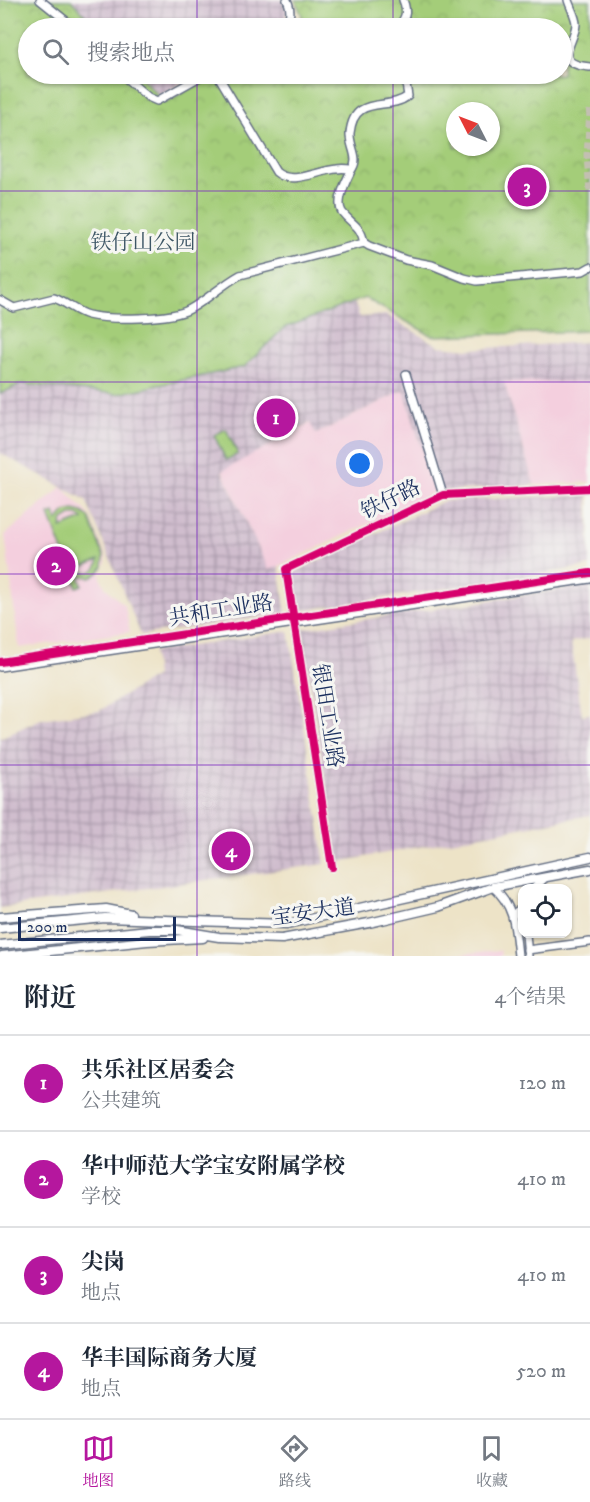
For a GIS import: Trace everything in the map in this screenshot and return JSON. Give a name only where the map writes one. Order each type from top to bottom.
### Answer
[{"type":"main road","name":"宝安大道","points":[[0,928],[105,918],[287,924],[590,856]]},
{"type":"main road","name":"宝安大道","points":[[0,945],[149,930],[177,930],[219,937],[282,939],[438,907],[493,887],[590,868]]},
{"type":"main road","points":[[0,917],[106,909],[152,918]]},
{"type":"main road","points":[[2,956],[70,953],[147,941],[219,937]]},
{"type":"street","points":[[40,0],[62,18]]},
{"type":"street","points":[[286,0],[290,12],[289,18]]},
{"type":"street","points":[[403,0],[407,9],[404,18]]},
{"type":"street","points":[[568,0],[576,24],[572,34]]},
{"type":"street","points":[[572,62],[590,67]]},
{"type":"street","points":[[133,84],[148,97],[157,101],[187,84]]},
{"type":"street","points":[[223,84],[262,150],[281,176],[290,178],[338,168],[352,170]]},
{"type":"street","points":[[364,243],[363,235],[357,224],[342,212],[340,206],[343,190],[356,158],[350,138],[351,128],[356,117],[364,108],[373,104],[396,102],[408,96],[406,84]]},
{"type":"street","points":[[0,300],[14,308],[54,298],[87,315],[125,318],[176,315],[189,310],[223,284],[240,275],[364,243],[406,261],[432,265],[477,281],[583,271],[590,267]]},
{"type":"street","points":[[406,374],[443,495]]},
{"type":"street","name":"铁仔路","points":[[286,570],[443,495],[590,488]]},
{"type":"street","name":"银田工业路","points":[[286,570],[332,867]]},
{"type":"street","name":"共和工业路","points":[[0,668],[590,573]]},
{"type":"street","name":"共和工业路","points":[[0,662],[590,579]]},
{"type":"street","points":[[538,884],[545,878]]},
{"type":"street","points":[[493,887],[502,895],[513,916],[518,956]]},
{"type":"street","points":[[513,916],[518,910]]},
{"type":"street","points":[[526,938],[528,953],[590,942]]},
{"type":"shaded area","points":[[71,0],[283,0],[287,11],[285,18],[88,18]]},
{"type":"shaded area","points":[[148,84],[179,84],[160,95]]},
{"type":"shaded area","points":[[354,302],[360,317],[386,315],[439,346],[469,349],[590,342],[590,382],[504,382],[534,485],[435,492],[404,390],[316,434],[310,423],[222,471],[269,570],[279,566],[286,613],[141,635],[86,500],[0,453],[0,394],[21,384],[117,394],[244,367],[284,328]]},
{"type":"shaded area","points":[[504,382],[590,382],[590,482],[534,485]]},
{"type":"shaded area","points":[[404,390],[435,492],[269,571],[222,470],[311,423],[316,434]]},
{"type":"shaded area","points":[[62,487],[89,514],[106,557],[106,562],[100,572],[101,579],[106,588],[125,606],[130,632],[19,648],[5,535]]},
{"type":"shaded area","points":[[588,495],[590,566],[299,611],[293,573],[444,501]]},
{"type":"shaded area","points":[[590,585],[590,638],[571,642],[582,715],[590,714],[590,815],[338,862],[302,629]]},
{"type":"shaded area","points":[[289,631],[325,864],[0,908],[0,738],[41,719],[99,711],[156,676],[153,652]]},
{"type":"shaded area","points":[[500,950],[501,956],[441,956]]},
{"type":"green space","name":"铁仔山公园","points":[[0,0],[71,0],[88,18],[18,18],[18,84],[147,84],[164,102],[198,84],[572,84],[572,18],[301,18],[295,0],[590,0],[590,331],[432,336],[365,298],[284,328],[244,367],[117,394],[21,384],[0,394]]},
{"type":"green space","points":[[226,429],[238,454],[226,460],[214,435]]},
{"type":"green space","points":[[74,510],[89,517],[104,557],[103,566],[98,573],[91,577],[79,576],[82,585],[77,587],[49,515],[54,513],[57,521],[65,512]],"holes":[[[71,515],[77,515],[83,519],[61,528],[63,520]],[[99,560],[91,572],[77,569]]]},
{"type":"tunnel","points":[[590,110],[587,156],[590,192]]},
{"type":"cycle path","points":[[332,867],[286,569],[443,495],[590,488]]},
{"type":"cycle path","points":[[0,662],[590,573]]},
{"type":"place","name":"尖岗","points":[[527,187]]},
{"type":"place","name":"共乐社区居委会","points":[[276,418]]},
{"type":"place","name":"华中师范大学宝安附属学校","points":[[56,566]]},
{"type":"place","name":"华丰国际商务大厦","points":[[231,851]]}]
